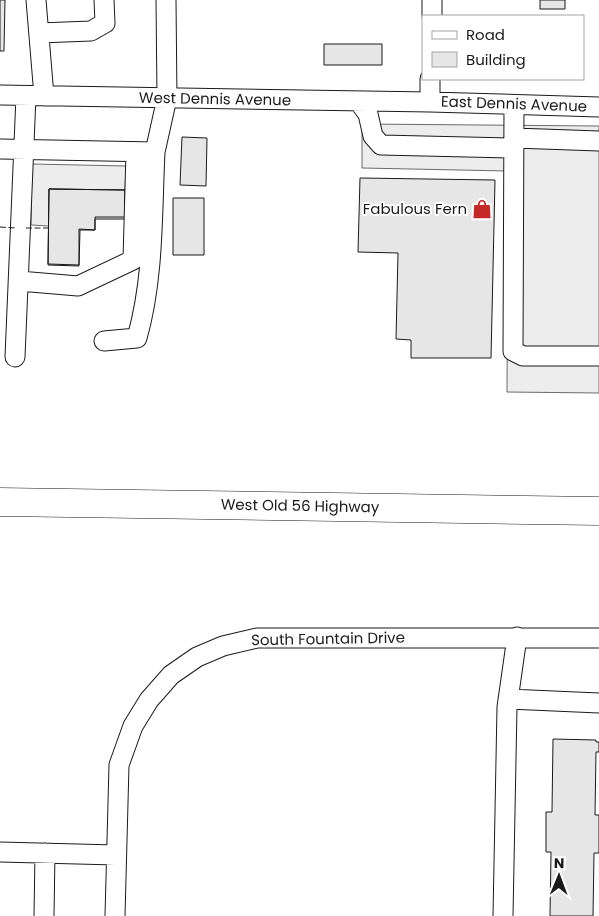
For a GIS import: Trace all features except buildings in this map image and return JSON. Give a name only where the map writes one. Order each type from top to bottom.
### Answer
[{"type":"highway","name":"West Old 56 Highway","points":[[0,502],[599,511]]},
{"type":"street","points":[[15,357],[24,149],[35,96],[39,33],[36,0]]},
{"type":"street","points":[[39,33],[91,31],[105,23],[104,0]]},
{"type":"street","points":[[104,341],[137,338],[145,310],[149,285],[155,152],[167,98],[166,0]]},
{"type":"street","points":[[432,0],[432,15]]},
{"type":"street","points":[[430,80],[430,102]]},
{"type":"street","name":"West Dennis Avenue","points":[[0,95],[430,102]]},
{"type":"street","points":[[358,102],[368,114],[373,136],[381,145],[599,141]]},
{"type":"street","name":"East Dennis Avenue","points":[[430,102],[599,107]]},
{"type":"street","points":[[514,105],[513,351],[523,356],[599,356]]},
{"type":"street","points":[[0,149],[155,152]]},
{"type":"street","points":[[19,281],[78,286],[133,260],[136,152]]},
{"type":"street","points":[[503,916],[507,707],[517,637]]},
{"type":"street","name":"South Fountain Drive","points":[[115,916],[119,765],[133,726],[149,700],[171,675],[197,657],[223,646],[257,638],[599,638]]},
{"type":"street","points":[[508,700],[599,704]]},
{"type":"street","points":[[0,852],[116,855]]},
{"type":"street","points":[[44,916],[45,853]]},
{"type":"shaded area","points":[[362,124],[599,126],[599,393],[507,392],[508,171],[362,168]]},
{"type":"shaded area","points":[[32,164],[126,166],[125,190],[49,189],[49,226],[31,225]]},
{"type":"fence","points":[[0,227],[16,228]]},
{"type":"fence","points":[[26,228],[49,228]]},
{"type":"place","name":"Fabulous Fern","points":[[482,209]]}]
